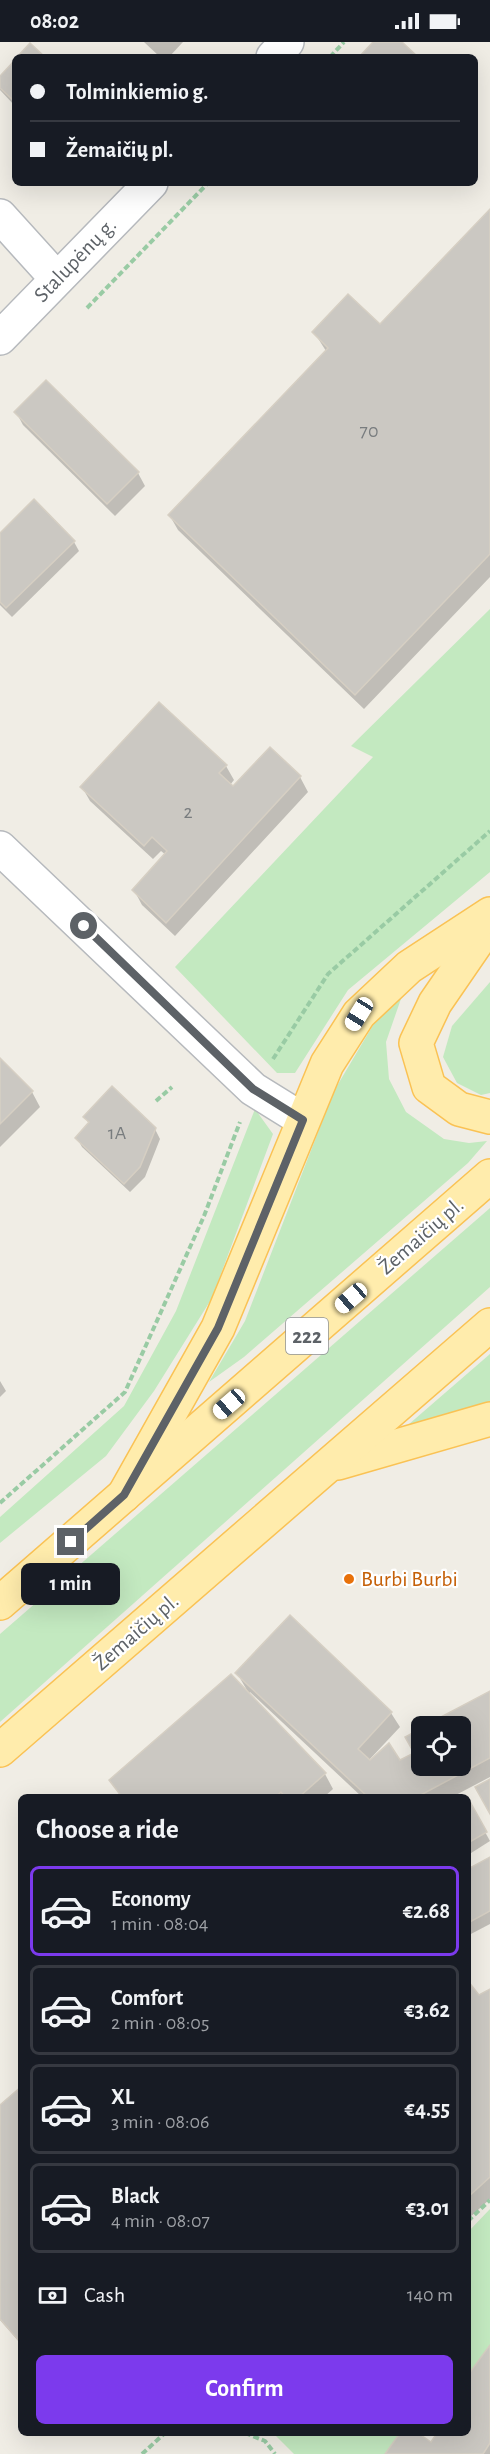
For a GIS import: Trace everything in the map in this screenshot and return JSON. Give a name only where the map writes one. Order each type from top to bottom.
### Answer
[{"type":"main road","points":[[124,1495],[218,1328],[327,1064],[359,1014],[409,967],[490,914]]},
{"type":"main road","points":[[490,923],[435,1003],[416,1043],[429,1087],[459,1109],[490,1117]]},
{"type":"main road","name":"Žemaičių pl.","points":[[0,1603],[490,1176]]},
{"type":"main road","name":"Žemaičių pl.","points":[[0,1750],[490,1325]]},
{"type":"main road","points":[[327,1466],[490,1419]]},
{"type":"street","points":[[276,54],[287,42]]},
{"type":"street","name":"Stalupėnų g.","points":[[0,338],[148,186]]},
{"type":"street","points":[[0,216],[57,279]]},
{"type":"street","points":[[0,848],[253,1089],[303,1120]]},
{"type":"path","points":[[333,54],[344,42]]},
{"type":"path","points":[[87,308],[205,186]]},
{"type":"path","points":[[0,1503],[125,1392],[204,1216],[253,1089],[328,974],[490,831]]},
{"type":"path","points":[[156,1101],[172,1087]]},
{"type":"path","points":[[471,2218],[490,2199]]},
{"type":"path","points":[[142,2454],[162,2436]]},
{"type":"path","points":[[252,2436],[264,2441],[275,2454]]},
{"type":"green space","points":[[490,609],[490,872],[348,990],[295,1073],[277,1073],[175,967],[373,757],[351,746]]},
{"type":"green space","points":[[490,982],[490,1093],[481,1095],[457,1083],[443,1057],[452,1026]]},
{"type":"green space","points":[[403,993],[386,1042],[389,1079],[406,1112],[444,1139],[469,1143],[487,1141],[468,1163],[244,1357],[209,1382],[245,1321],[334,1091],[385,1005]]},
{"type":"green space","points":[[255,1109],[273,1134],[212,1298],[154,1391],[106,1456],[0,1543],[0,1517],[124,1406],[176,1311]]},
{"type":"green space","points":[[490,1208],[490,1287],[0,1722],[0,1634]]},
{"type":"green space","points":[[490,1354],[490,1406],[419,1426],[408,1425]]},
{"type":"green space","points":[[490,2209],[490,2345],[471,2371],[471,2229]]},
{"type":"green space","points":[[276,2436],[398,2436],[385,2454],[294,2454]]},
{"type":"building","points":[[373,42],[402,42],[415,54],[362,54]]},
{"type":"building","points":[[30,43],[42,54],[20,54]]},
{"type":"building","points":[[12,63],[12,99],[0,88],[0,76]]},
{"type":"building","points":[[490,209],[490,554],[355,695],[168,515],[328,348],[312,332],[348,294],[380,324]]},
{"type":"building","points":[[46,380],[139,472],[107,504],[14,412]]},
{"type":"building","points":[[34,499],[75,541],[6,608],[0,602],[0,533]]},
{"type":"building","points":[[159,702],[227,765],[219,773],[233,786],[270,747],[301,776],[166,923],[132,890],[167,851],[152,837],[144,846],[80,787]]},
{"type":"building","points":[[0,1058],[33,1091],[0,1124]]},
{"type":"building","points":[[112,1086],[156,1128],[140,1167],[124,1184],[75,1138],[89,1122],[83,1117]]},
{"type":"building","points":[[290,1615],[392,1712],[358,1749],[370,1760],[389,1743],[400,1760],[411,1754],[411,1776],[456,1776],[423,1794],[365,1794],[235,1673]]},
{"type":"building","points":[[231,1674],[326,1773],[302,1794],[283,1794],[281,1792],[279,1794],[120,1794],[109,1780]]},
{"type":"building","points":[[490,1691],[490,1758],[471,1768],[471,1716],[443,1716]]},
{"type":"building","points":[[411,1734],[411,1748],[405,1737]]},
{"type":"building","points":[[490,1779],[490,1814],[475,1787]]},
{"type":"building","points":[[471,1803],[487,1832],[471,1841]]},
{"type":"building","points":[[490,1857],[490,1911],[471,1921],[471,1867]]},
{"type":"building","points":[[471,1985],[479,1995],[490,1989],[490,2177],[471,2194]]},
{"type":"building","points":[[18,2090],[18,2340],[0,2319],[0,2105]]},
{"type":"building","points":[[490,2345],[490,2443],[483,2454],[385,2454],[398,2436],[422,2436],[431,2442],[435,2436],[471,2436],[471,2371]]},
{"type":"place","name":"Burbi Burbi","points":[[349,1579]]},
{"type":"route","points":[[71,1542],[124,1495],[218,1328],[303,1120],[253,1089],[84,926]]}]
